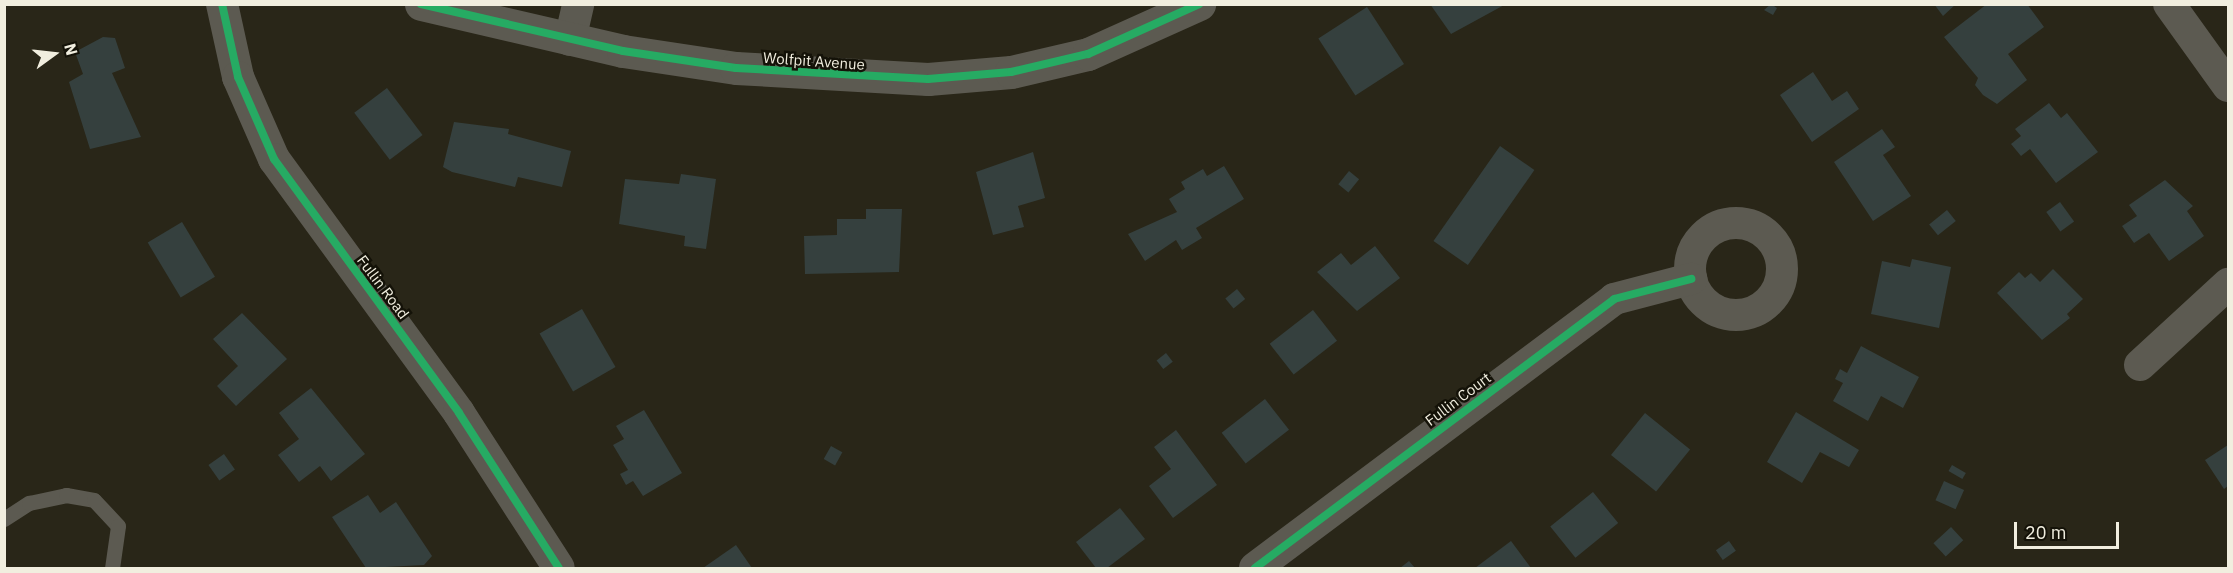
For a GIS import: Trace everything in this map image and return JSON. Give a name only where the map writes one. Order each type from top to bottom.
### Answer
[{"type":"street","name":"Fullin Road","points":[[222,4],[238,77],[274,159],[459,413],[559,568]]},
{"type":"street","name":"Wolfpit Avenue","points":[[421,4],[570,40],[747,69],[848,78],[970,77],[1088,54],[1199,4]]},
{"type":"street","points":[[570,40],[578,4]]},
{"type":"street","points":[[2169,4],[2229,86]]},
{"type":"street","name":"Fullin Court","points":[[1255,568],[1614,298],[1691,279]]},
{"type":"street","points":[[2140,365],[2229,284]]},
{"type":"lane","points":[[4,519],[29,503],[66,495],[94,500],[118,526],[112,568]]},
{"type":"building","points":[[1430,4],[1506,4],[1451,34]]},
{"type":"building","points":[[1771,4],[1777,8],[1773,15],[1764,10]]},
{"type":"building","points":[[1934,4],[1956,4],[1943,16]]},
{"type":"building","points":[[1987,4],[2027,4],[2044,27],[2008,54],[2027,80],[1997,104],[1983,95],[1975,85],[1978,78],[1944,37]]},
{"type":"building","points":[[1367,7],[1404,64],[1355,96],[1318,39]]},
{"type":"building","points":[[103,37],[115,38],[125,68],[112,73],[141,137],[90,149],[69,82],[83,74],[75,52]]},
{"type":"building","points":[[1813,72],[1832,101],[1847,91],[1859,109],[1812,142],[1780,95]]},
{"type":"building","points":[[387,88],[423,135],[390,160],[354,113]]},
{"type":"building","points":[[2049,103],[2061,118],[2067,113],[2098,152],[2056,183],[2030,149],[2021,156],[2011,144],[2021,136],[2015,129]]},
{"type":"building","points":[[454,122],[509,129],[508,134],[571,151],[562,187],[518,177],[515,187],[452,172],[443,167]]},
{"type":"building","points":[[1882,129],[1895,147],[1883,155],[1911,196],[1873,221],[1834,162]]},
{"type":"building","points":[[1500,146],[1534,170],[1468,265],[1433,241]]},
{"type":"building","points":[[1033,152],[1045,198],[1018,206],[1024,227],[993,235],[976,172]]},
{"type":"building","points":[[1224,166],[1244,199],[1196,228],[1202,238],[1182,250],[1176,240],[1145,261],[1128,234],[1177,212],[1169,199],[1185,189],[1181,182],[1203,169],[1207,176]]},
{"type":"building","points":[[1349,171],[1359,179],[1348,192],[1338,184]]},
{"type":"building","points":[[681,174],[716,179],[706,249],[684,246],[685,236],[619,224],[625,179],[679,184]]},
{"type":"building","points":[[2165,180],[2193,206],[2187,211],[2204,236],[2169,261],[2149,233],[2134,243],[2122,226],[2137,216],[2129,205]]},
{"type":"building","points":[[2060,202],[2074,221],[2060,231],[2046,212]]},
{"type":"building","points":[[866,209],[902,209],[899,272],[805,274],[804,236],[837,235],[837,219],[866,219]]},
{"type":"building","points":[[1947,210],[1956,221],[1938,235],[1929,224]]},
{"type":"building","points":[[182,222],[215,277],[181,297],[148,243]]},
{"type":"building","points":[[1375,246],[1400,278],[1357,311],[1317,272],[1341,253],[1351,265]]},
{"type":"building","points":[[1912,259],[1951,267],[1939,328],[1871,314],[1882,261],[1910,267]]},
{"type":"building","points":[[2053,269],[2083,299],[2067,314],[2070,318],[2042,340],[1997,293],[2019,272],[2025,278],[2031,273],[2040,282]]},
{"type":"building","points":[[1237,289],[1245,299],[1234,309],[1225,298]]},
{"type":"building","points":[[582,309],[616,367],[573,392],[540,334]]},
{"type":"building","points":[[1313,310],[1337,341],[1294,375],[1270,344]]},
{"type":"building","points":[[242,313],[287,359],[236,406],[217,386],[238,366],[213,339]]},
{"type":"building","points":[[1861,346],[1919,377],[1903,408],[1881,396],[1868,421],[1833,401],[1843,383],[1835,379],[1840,369],[1847,373]]},
{"type":"building","points":[[1166,353],[1173,362],[1163,369],[1157,360]]},
{"type":"building","points":[[311,388],[365,454],[331,481],[320,466],[299,482],[278,455],[299,439],[279,413]]},
{"type":"building","points":[[1265,399],[1289,430],[1246,464],[1222,433]]},
{"type":"building","points":[[644,410],[682,473],[643,496],[633,481],[626,485],[620,474],[628,470],[613,445],[624,439],[616,426]]},
{"type":"building","points":[[1796,412],[1859,450],[1849,467],[1820,452],[1802,483],[1767,462]]},
{"type":"building","points":[[1645,413],[1690,450],[1656,491],[1611,455]]},
{"type":"building","points":[[1176,430],[1217,485],[1173,518],[1149,486],[1171,469],[1154,447]]},
{"type":"building","points":[[2228,445],[2228,486],[2224,489],[2205,460]]},
{"type":"building","points":[[831,446],[842,452],[835,465],[824,459]]},
{"type":"building","points":[[224,454],[235,470],[219,480],[208,465]]},
{"type":"building","points":[[1952,465],[1966,473],[1962,479],[1948,471]]},
{"type":"building","points":[[1944,481],[1964,490],[1956,509],[1935,500]]},
{"type":"building","points":[[1593,492],[1618,523],[1575,558],[1550,527]]},
{"type":"building","points":[[368,495],[380,513],[396,502],[432,556],[424,565],[366,568],[332,517]]},
{"type":"building","points":[[1120,508],[1145,539],[1107,568],[1096,568],[1076,542]]},
{"type":"building","points":[[1951,527],[1963,540],[1946,557],[1933,543]]},
{"type":"building","points":[[1511,541],[1531,568],[1475,568]]},
{"type":"building","points":[[1729,541],[1736,551],[1723,560],[1716,550]]},
{"type":"building","points":[[736,545],[752,568],[703,568]]},
{"type":"building","points":[[1409,561],[1415,568],[1400,568]]},
{"type":"cycle path","points":[[222,4],[238,77],[274,159],[459,413],[559,568]]},
{"type":"cycle path","points":[[421,4],[623,51],[736,68],[928,79],[1011,72],[1088,54],[1199,4]]},
{"type":"cycle path","points":[[1255,568],[1614,299],[1691,279]]}]
